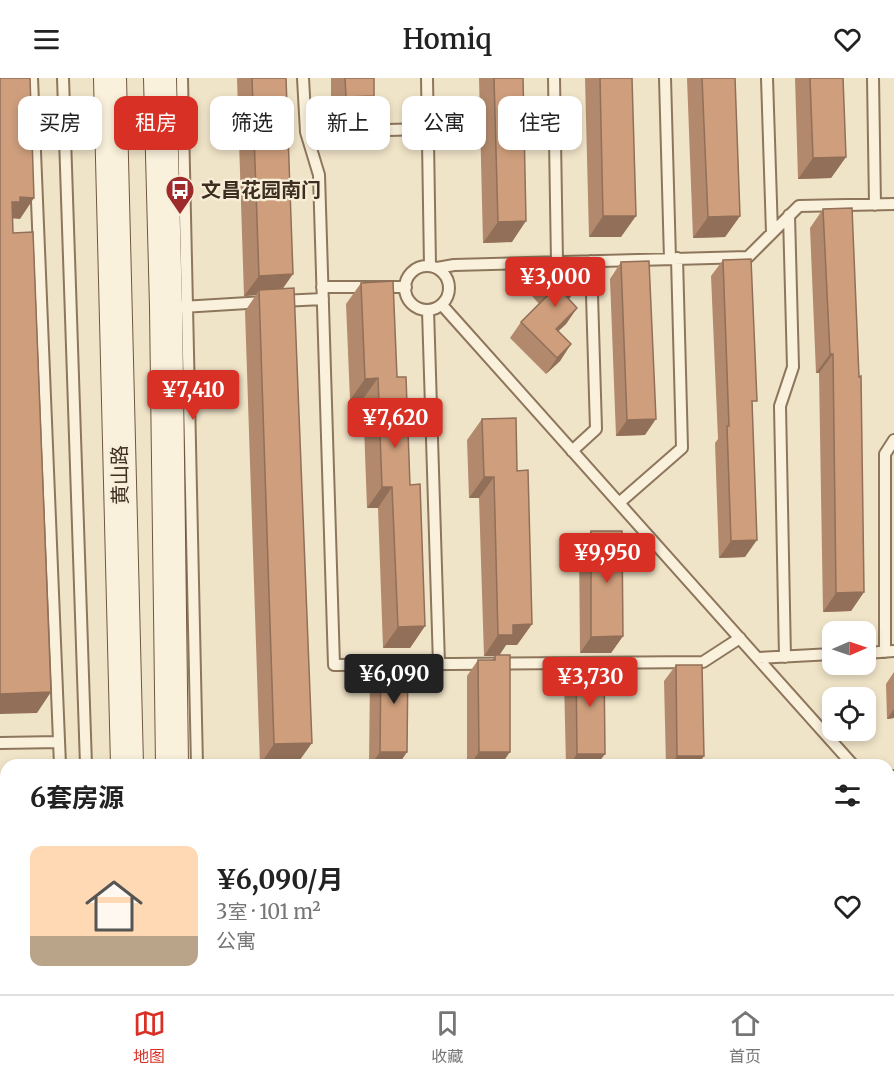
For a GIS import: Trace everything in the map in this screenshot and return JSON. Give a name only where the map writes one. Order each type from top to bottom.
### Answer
[{"type":"main road","name":"黄山路","points":[[110,78],[127,759]]},
{"type":"main road","points":[[160,78],[177,307],[172,759]]},
{"type":"lane","points":[[32,78],[60,759]]},
{"type":"lane","points":[[63,78],[86,759]]},
{"type":"lane","points":[[182,78],[177,307],[197,759]]},
{"type":"lane","points":[[303,78],[306,132]]},
{"type":"lane","points":[[428,78],[428,96]]},
{"type":"lane","points":[[554,78],[557,262]]},
{"type":"lane","points":[[619,503],[682,448],[665,78]]},
{"type":"lane","points":[[767,78],[772,233]]},
{"type":"lane","points":[[873,78],[875,205]]},
{"type":"lane","points":[[311,150],[319,175],[334,665],[703,662],[740,638]]},
{"type":"lane","points":[[429,150],[434,267]]},
{"type":"lane","points":[[434,267],[443,272],[449,285],[446,299],[442,304],[428,310],[421,309],[410,301],[406,287],[407,280],[416,269],[434,267],[454,265],[748,256],[799,206],[894,204]]},
{"type":"lane","points":[[784,657],[780,406],[793,367],[789,215]]},
{"type":"lane","points":[[572,451],[596,429],[591,261]]},
{"type":"lane","points":[[322,287],[406,287]]},
{"type":"lane","points":[[177,307],[322,299]]},
{"type":"lane","points":[[442,304],[849,759]]},
{"type":"lane","points":[[428,310],[439,664]]},
{"type":"lane","points":[[889,651],[885,454],[894,440]]},
{"type":"lane","points":[[758,658],[822,655]]},
{"type":"lane","points":[[0,743],[59,741]]},
{"type":"building","points":[[0,78],[30,78],[31,96],[18,96],[18,150],[32,150],[34,198],[20,197],[20,202],[12,202],[13,233],[33,232],[51,692],[0,694]]},
{"type":"building","points":[[252,78],[286,78],[287,96],[253,96]]},
{"type":"building","points":[[345,78],[374,78],[374,96],[346,96]]},
{"type":"building","points":[[494,78],[523,78],[523,96],[498,96],[498,150],[525,150],[526,221],[498,222]]},
{"type":"building","points":[[600,78],[632,78],[636,216],[603,216]]},
{"type":"building","points":[[702,78],[735,78],[740,216],[708,217]]},
{"type":"building","points":[[810,78],[843,78],[846,157],[813,158]]},
{"type":"building","points":[[255,150],[289,150],[293,274],[259,276]]},
{"type":"building","points":[[852,208],[859,377],[861,376],[864,592],[836,593],[833,354],[830,354],[823,209]]},
{"type":"building","points":[[565,258],[584,278],[566,296],[577,308],[556,329],[571,344],[557,358],[521,322],[553,290],[543,280]]},
{"type":"building","points":[[751,259],[757,401],[752,401],[757,540],[731,541],[723,260]]},
{"type":"building","points":[[649,261],[656,419],[627,420],[621,262]]},
{"type":"building","points":[[393,281],[397,377],[406,377],[410,485],[420,484],[425,626],[398,627],[392,487],[382,487],[378,378],[365,379],[361,283]]},
{"type":"building","points":[[294,288],[312,743],[274,744],[259,290]]},
{"type":"building","points":[[516,418],[517,471],[528,470],[532,624],[513,625],[513,635],[498,635],[494,477],[484,477],[482,419]]},
{"type":"building","points":[[591,531],[622,531],[623,636],[591,637]]},
{"type":"building","points":[[495,655],[510,655],[510,752],[479,752],[478,660],[495,660]]},
{"type":"building","points":[[381,657],[408,658],[407,752],[380,752]]},
{"type":"building","points":[[576,662],[604,662],[605,754],[577,754]]},
{"type":"building","points":[[676,665],[702,665],[704,756],[677,756]]},
{"type":"place","name":"文昌花园南门","points":[[180,216]]}]
